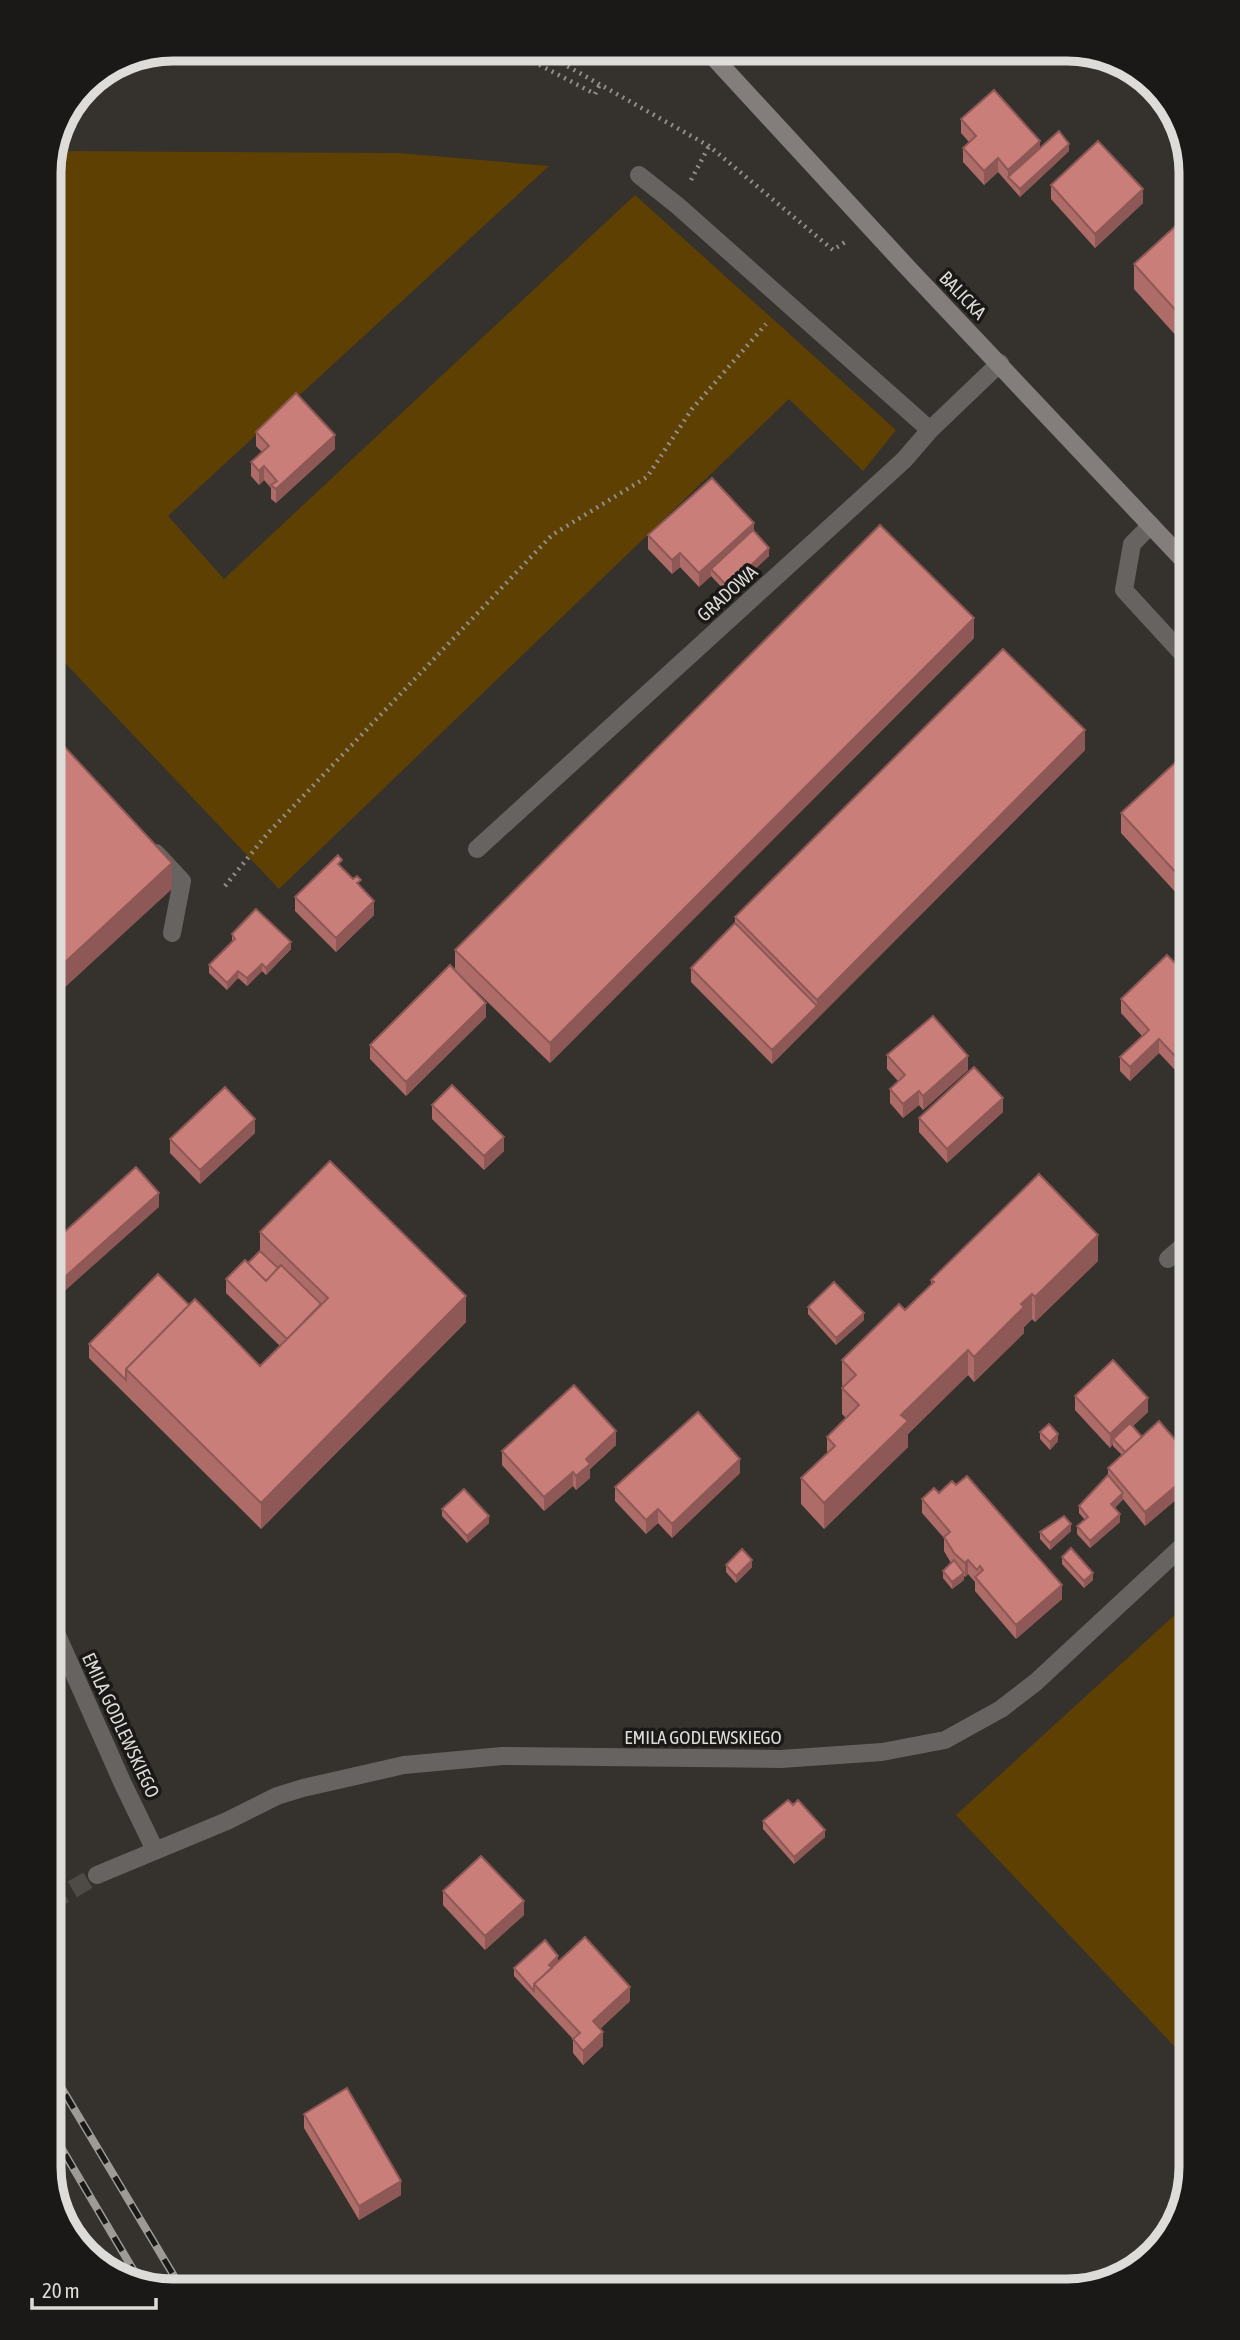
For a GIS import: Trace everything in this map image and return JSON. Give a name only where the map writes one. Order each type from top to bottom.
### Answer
[{"type":"street","name":"BALICKA","points":[[717,61],[1179,555]]},
{"type":"street","points":[[639,175],[786,301],[930,430]]},
{"type":"street","name":"GRADOWA","points":[[477,849],[905,460],[977,382],[1000,363]]},
{"type":"street","points":[[1151,525],[1132,544],[1124,590],[1179,650]]},
{"type":"street","points":[[144,840],[182,881],[172,933]]},
{"type":"street","points":[[1168,1259],[1179,1249]]},
{"type":"street","name":"EMILA GODLEWSKIEGO","points":[[97,1875],[290,1792],[404,1765],[502,1756],[781,1759],[882,1752],[945,1740],[1001,1709],[1036,1682],[1179,1549]]},
{"type":"street","name":"EMILA GODLEWSKIEGO","points":[[61,1644],[155,1850]]},
{"type":"path","points":[[502,61],[536,63],[594,94],[600,84]]},
{"type":"path","points":[[559,61],[709,146],[833,250],[846,241]]},
{"type":"path","points":[[225,886],[268,833],[552,534],[647,477],[692,410],[786,301]]},
{"type":"shaded area","points":[[64,151],[399,153],[549,166],[168,516],[224,579],[635,195],[896,430],[863,471],[789,399],[279,889],[61,659],[61,166]]},
{"type":"shaded area","points":[[1179,1611],[1179,2051],[956,1815]]},
{"type":"building","points":[[994,90],[1040,141],[1008,170],[998,158],[984,171],[963,148],[976,136],[961,119]]},
{"type":"building","points":[[1059,131],[1069,144],[1020,189],[1008,177]]},
{"type":"building","points":[[1098,141],[1143,189],[1095,234],[1051,185]]},
{"type":"building","points":[[1179,223],[1179,314],[1134,264]]},
{"type":"building","points":[[296,393],[335,435],[276,489],[271,485],[277,481],[264,466],[259,471],[251,462],[269,446],[256,432]]},
{"type":"building","points":[[712,478],[754,523],[699,573],[680,553],[672,560],[648,535]]},
{"type":"building","points":[[880,525],[974,618],[550,1043],[455,950]]},
{"type":"building","points":[[753,530],[769,548],[728,587],[711,569]]},
{"type":"building","points":[[1003,649],[1085,730],[817,1000],[735,917]]},
{"type":"building","points":[[61,743],[172,863],[61,966]]},
{"type":"building","points":[[1179,759],[1179,876],[1121,813]]},
{"type":"building","points":[[338,855],[342,860],[338,864],[353,879],[357,876],[361,880],[357,883],[374,901],[336,938],[295,897]]},
{"type":"building","points":[[256,909],[291,942],[266,968],[262,964],[247,978],[238,971],[227,983],[209,965],[235,939],[232,934]]},
{"type":"building","points":[[735,923],[817,1006],[772,1050],[691,968]]},
{"type":"building","points":[[1167,955],[1179,967],[1179,1060],[1159,1039],[1130,1067],[1120,1057],[1149,1030],[1121,999]]},
{"type":"building","points":[[450,965],[486,1003],[406,1082],[370,1045]]},
{"type":"building","points":[[933,1016],[968,1056],[923,1096],[919,1091],[903,1104],[890,1089],[905,1075],[887,1055]]},
{"type":"building","points":[[974,1067],[1003,1098],[947,1149],[919,1118]]},
{"type":"building","points":[[452,1085],[504,1137],[484,1156],[432,1105]]},
{"type":"building","points":[[225,1087],[255,1119],[200,1170],[170,1139]]},
{"type":"building","points":[[330,1161],[466,1296],[261,1503],[126,1369],[195,1299],[260,1366],[328,1298],[260,1232]]},
{"type":"building","points":[[136,1167],[159,1193],[61,1280],[61,1235]]},
{"type":"building","points":[[1039,1174],[1098,1235],[1035,1297],[1032,1294],[1021,1304],[1024,1307],[974,1357],[968,1350],[901,1415],[908,1421],[824,1503],[801,1478],[835,1446],[827,1437],[859,1405],[842,1388],[856,1375],[842,1360],[899,1304],[905,1310],[934,1282],[931,1280]]},
{"type":"building","points":[[260,1251],[278,1268],[266,1281],[248,1263]]},
{"type":"building","points":[[245,1260],[266,1281],[281,1265],[321,1304],[287,1339],[226,1279]]},
{"type":"building","points":[[158,1274],[189,1305],[126,1369],[126,1380],[89,1344]]},
{"type":"building","points":[[834,1282],[864,1313],[836,1338],[808,1307]]},
{"type":"building","points":[[1113,1360],[1148,1398],[1110,1434],[1075,1396]]},
{"type":"building","points":[[574,1385],[616,1431],[586,1459],[590,1464],[576,1476],[573,1472],[544,1497],[502,1451]]},
{"type":"building","points":[[698,1412],[740,1459],[672,1524],[658,1509],[646,1520],[615,1487]]},
{"type":"building","points":[[1159,1421],[1179,1444],[1179,1483],[1145,1512],[1108,1468]]},
{"type":"building","points":[[1130,1423],[1142,1437],[1125,1452],[1113,1439]]},
{"type":"building","points":[[1049,1424],[1058,1434],[1050,1442],[1040,1432]]},
{"type":"building","points":[[1108,1475],[1123,1493],[1111,1504],[1120,1514],[1090,1541],[1077,1526],[1088,1517],[1079,1506]]},
{"type":"building","points":[[967,1476],[1062,1585],[1016,1625],[975,1577],[983,1570],[980,1566],[977,1570],[968,1560],[965,1563],[954,1553],[944,1537],[950,1532],[922,1499],[934,1488],[939,1493],[952,1481],[956,1485]]},
{"type":"building","points":[[464,1489],[489,1516],[467,1536],[442,1509]]},
{"type":"building","points":[[1064,1516],[1071,1524],[1050,1543],[1040,1532]]},
{"type":"building","points":[[1071,1548],[1093,1573],[1084,1581],[1062,1557]]},
{"type":"building","points":[[742,1549],[752,1560],[736,1576],[726,1565]]},
{"type":"building","points":[[954,1560],[964,1573],[952,1582],[943,1571]]},
{"type":"building","points":[[788,1800],[793,1805],[798,1800],[825,1830],[794,1857],[763,1821]]},
{"type":"building","points":[[481,1856],[524,1901],[485,1936],[443,1891]]},
{"type":"building","points":[[585,1937],[630,1987],[593,2021],[603,2032],[583,2051],[573,2039],[580,2033],[534,1984]]},
{"type":"building","points":[[545,1940],[558,1956],[549,1965],[552,1968],[534,1984],[534,1991],[514,1968]]},
{"type":"building","points":[[347,2088],[401,2181],[359,2206],[304,2114]]},
{"type":"tunnel","points":[[61,1896],[97,1875]]},
{"type":"railway","points":[[61,2087],[176,2279]]},
{"type":"railway","points":[[61,2147],[134,2272]]}]
